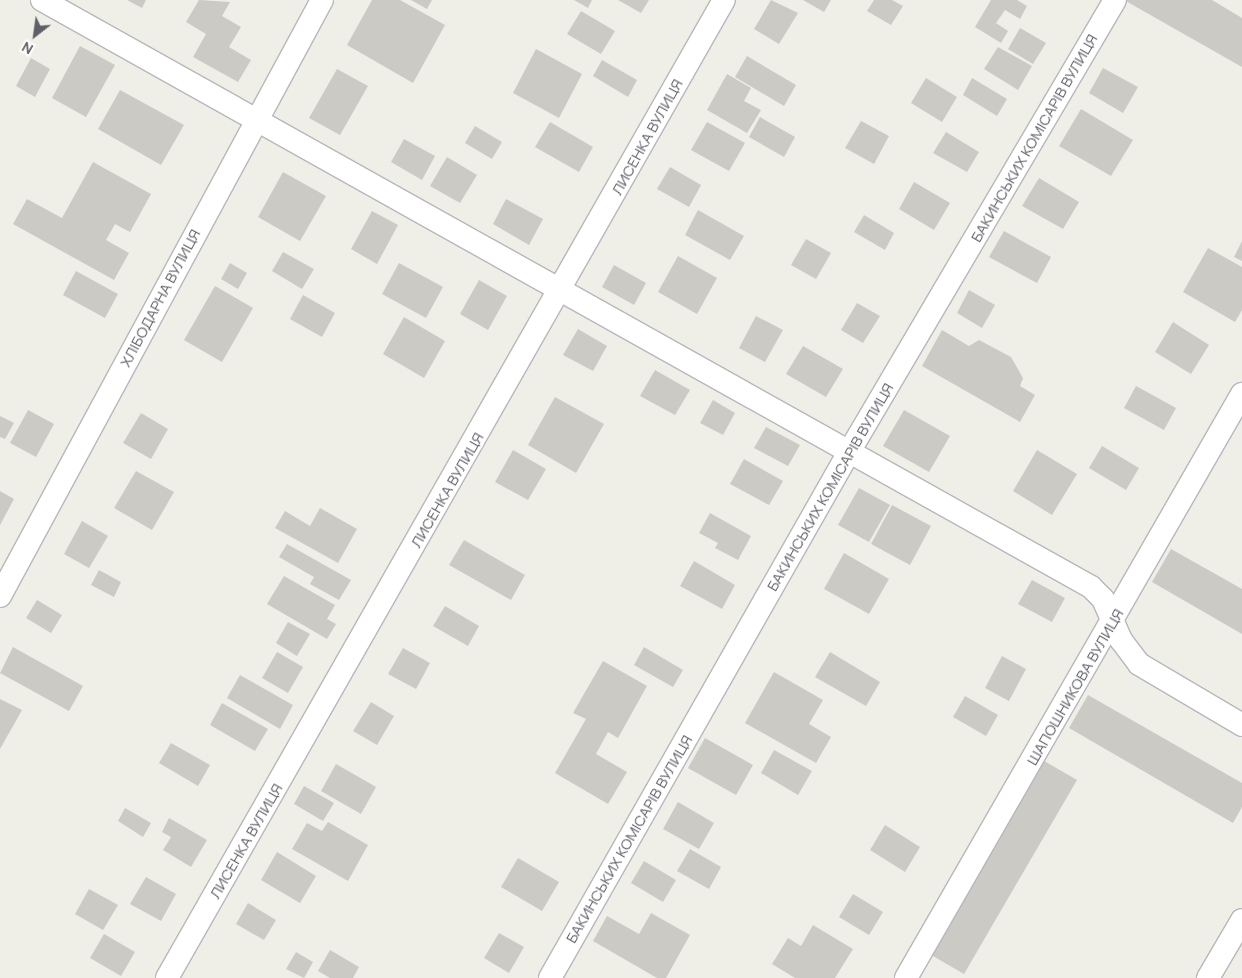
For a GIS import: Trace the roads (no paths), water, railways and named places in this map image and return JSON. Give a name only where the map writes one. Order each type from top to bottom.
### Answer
[{"type":"street","points":[[42,0],[1091,587],[1104,599],[1125,647],[1140,664],[1242,725]]},
{"type":"street","name":"ХЛІБОДАРНА ВУЛИЦЯ","points":[[0,596],[256,119],[322,0]]},
{"type":"street","name":"ЛИСЕНКА ВУЛИЦЯ","points":[[168,978],[561,290],[724,0]]},
{"type":"street","name":"БАКИНСЬКИХ КОМІСАРІВ ВУЛИЦЯ","points":[[550,978],[849,452],[1115,0]]},
{"type":"street","name":"ШАПОШНИКОВА ВУЛИЦЯ","points":[[906,978],[1242,394]]},
{"type":"street","points":[[1208,978],[1242,920]]}]
